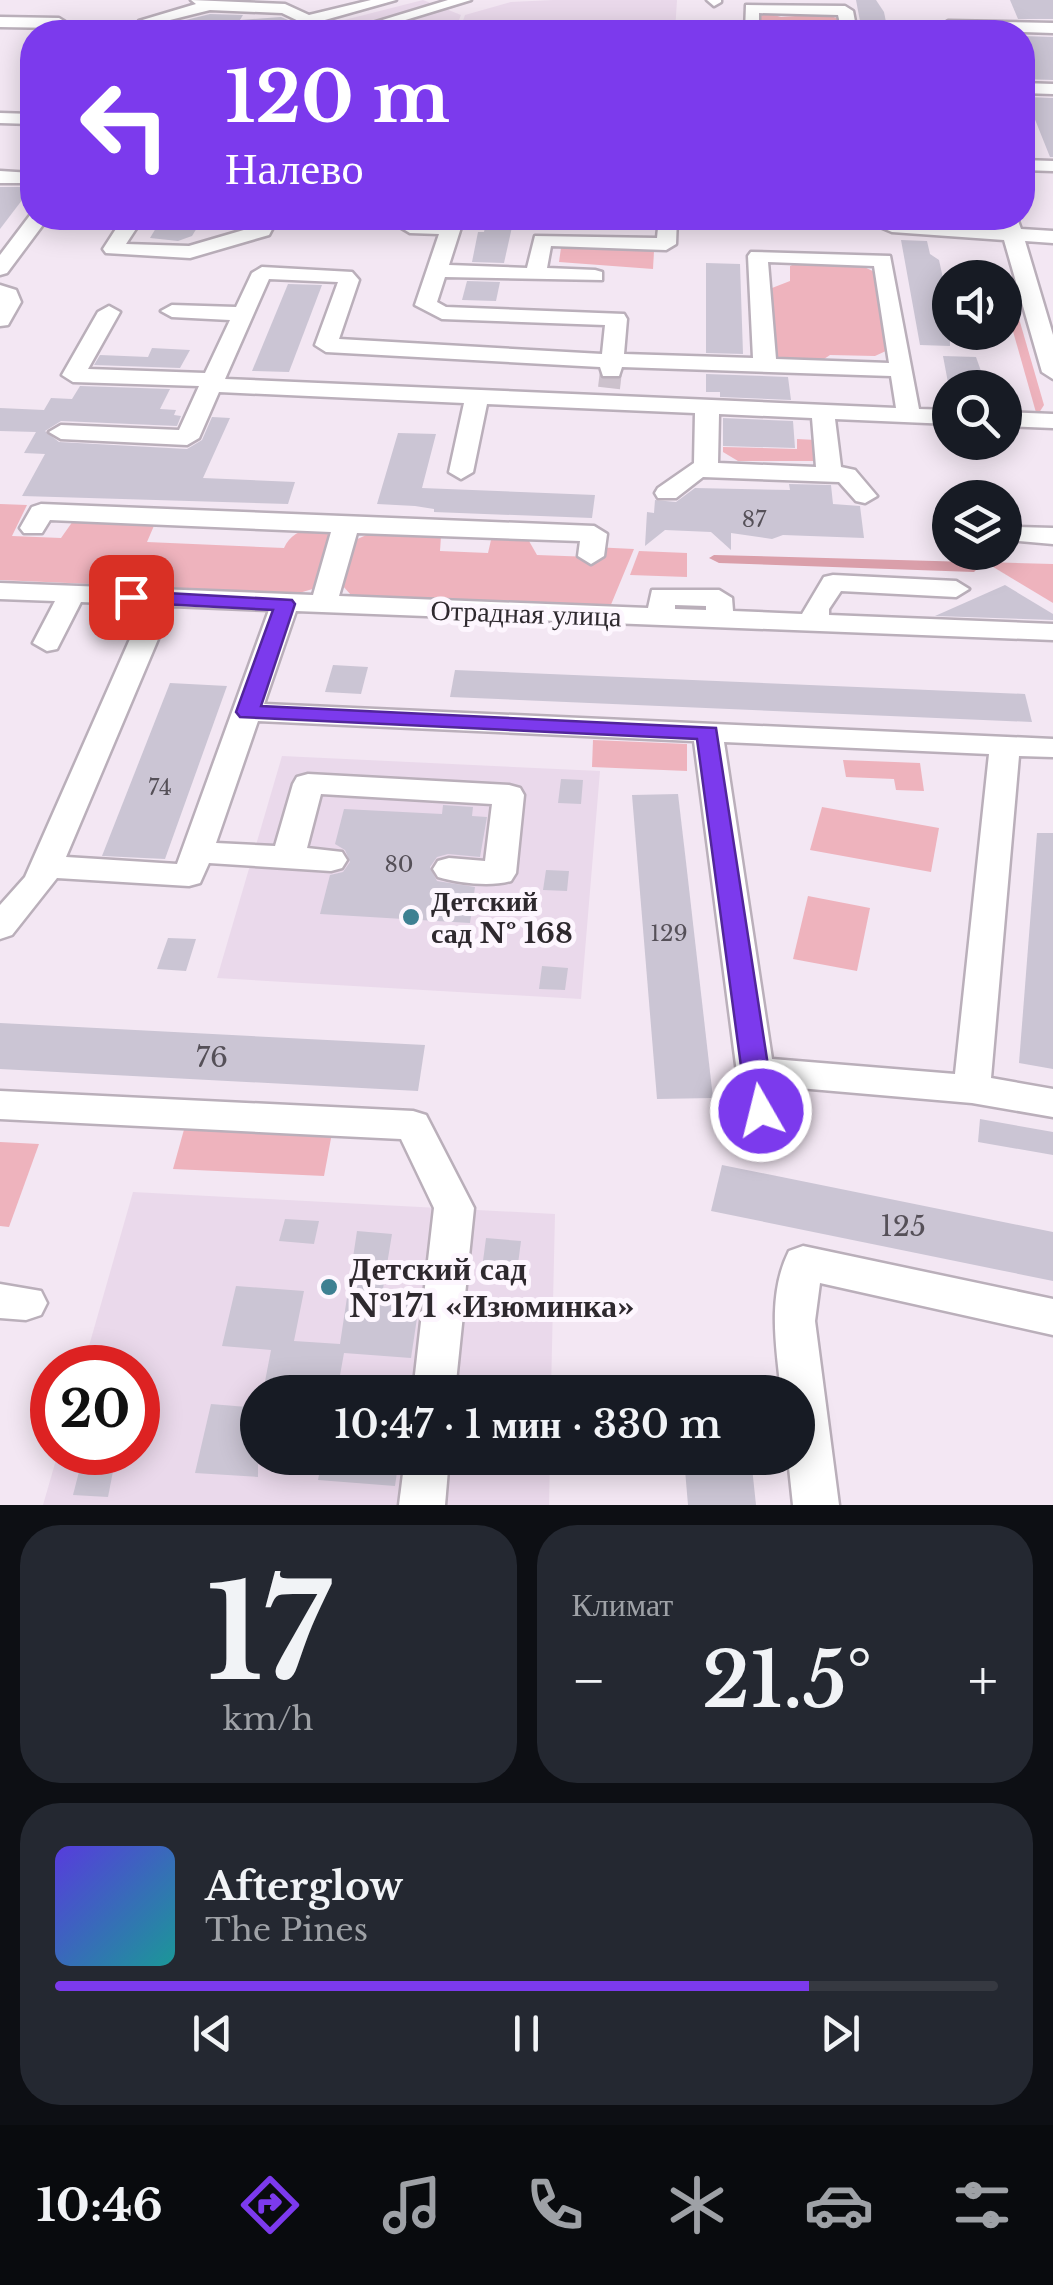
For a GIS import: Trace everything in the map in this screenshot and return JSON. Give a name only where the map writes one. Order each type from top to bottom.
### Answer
[{"type":"street","points":[[150,20],[205,3],[288,5],[307,20],[388,0]]},
{"type":"street","points":[[397,20],[464,0]]},
{"type":"street","points":[[752,20],[751,8],[845,10],[847,20]]},
{"type":"street","points":[[0,269],[29,230]]},
{"type":"street","points":[[126,230],[113,249],[190,252],[249,230]]},
{"type":"street","points":[[198,231],[209,230]]},
{"type":"street","points":[[450,230],[426,305],[442,313],[616,320],[610,381]]},
{"type":"street","points":[[536,274],[542,240],[666,244],[667,230]]},
{"type":"street","points":[[1013,230],[1045,315],[1053,372]]},
{"type":"street","points":[[1026,230],[1053,237]]},
{"type":"street","points":[[765,366],[758,256],[883,260],[908,416]]},
{"type":"street","points":[[437,271],[595,276]]},
{"type":"street","points":[[61,432],[186,438],[262,273],[346,276],[349,280],[326,345],[610,381],[707,408],[932,417]]},
{"type":"street","points":[[0,292],[9,294],[11,302],[0,320]]},
{"type":"street","points":[[172,311],[243,314]]},
{"type":"street","points":[[109,312],[74,376],[210,387],[477,398],[765,366],[901,370]]},
{"type":"street","points":[[52,389],[210,387]]},
{"type":"street","points":[[461,472],[477,398]]},
{"type":"street","points":[[706,470],[707,408]]},
{"type":"street","points":[[823,412],[829,474]]},
{"type":"street","points":[[1022,420],[1053,421]]},
{"type":"street","points":[[667,492],[696,470],[706,470],[846,475],[865,496]]},
{"type":"street","points":[[33,528],[41,512],[594,534],[592,556]]},
{"type":"street","points":[[323,606],[346,524]]},
{"type":"street","points":[[1022,535],[1053,536]]},
{"type":"street","points":[[816,624],[815,610],[834,584],[956,589]]},
{"type":"street","name":"Отрадная улица","points":[[0,591],[1053,632]]},
{"type":"street","points":[[47,644],[72,594]]},
{"type":"street","points":[[2,922],[39,882],[161,598]]},
{"type":"street","points":[[46,867],[190,875],[285,604]]},
{"type":"street","points":[[248,712],[1053,748]]},
{"type":"street","points":[[708,733],[761,1111]]},
{"type":"street","points":[[972,1089],[1006,746]]},
{"type":"street","points":[[288,858],[308,784],[510,795],[500,872],[449,869]]},
{"type":"street","points":[[198,852],[331,860]]},
{"type":"street","points":[[755,1070],[972,1089],[1053,1103]]},
{"type":"street","points":[[0,1105],[413,1125],[454,1208],[436,1375]]},
{"type":"street","points":[[816,1505],[794,1322],[803,1263],[1053,1317]]},
{"type":"street","points":[[422,1505],[425,1475]]},
{"type":"shaded area","points":[[423,0],[461,15],[459,20],[344,20]]},
{"type":"shaded area","points":[[677,0],[676,20],[463,20],[465,15],[511,2]]},
{"type":"shaded area","points":[[825,14],[839,20],[761,20],[761,16]]},
{"type":"shaded area","points":[[561,248],[654,251],[653,269],[559,262]]},
{"type":"shaded area","points":[[858,264],[879,274],[888,350],[875,356],[830,355],[821,361],[776,359],[772,288],[790,281],[790,266]]},
{"type":"shaded area","points":[[1022,329],[1044,405],[1037,416],[1018,350],[1022,350]]},
{"type":"shaded area","points":[[797,439],[816,440],[816,461],[738,461],[723,452],[723,447],[797,449]]},
{"type":"shaded area","points":[[0,504],[27,505],[12,536],[61,538],[73,521],[156,521],[147,542],[284,548],[292,536],[305,530],[332,535],[316,588],[299,593],[0,580]]},
{"type":"shaded area","points":[[373,532],[437,534],[441,536],[440,551],[488,553],[491,540],[518,538],[529,541],[537,555],[592,557],[593,547],[634,549],[610,607],[351,595],[342,585],[353,541]]},
{"type":"shaded area","points":[[639,551],[687,553],[687,577],[630,575]]},
{"type":"shaded area","points":[[714,555],[932,561],[932,570],[976,570],[974,572],[719,563],[709,558]]},
{"type":"shaded area","points":[[1022,563],[1053,564],[1053,603],[998,570],[1022,570]]},
{"type":"shaded area","points":[[593,740],[687,744],[687,771],[592,767]]},
{"type":"shaded area","name":"Детский сад № 168","points":[[282,756],[600,771],[581,999],[217,978]]},
{"type":"shaded area","points":[[843,760],[920,763],[924,791],[896,790],[894,779],[846,777]]},
{"type":"shaded area","points":[[822,807],[939,828],[931,872],[810,850]]},
{"type":"shaded area","points":[[808,896],[870,908],[857,971],[793,959]]},
{"type":"shaded area","points":[[185,1126],[332,1133],[324,1176],[173,1169]]},
{"type":"shaded area","points":[[0,1142],[39,1144],[9,1227],[0,1226]]},
{"type":"shaded area","name":"Детский сад №171 «Изюминка»","points":[[133,1192],[555,1214],[551,1375],[240,1375],[240,1475],[550,1475],[549,1505],[43,1505],[52,1475],[160,1475],[160,1345],[89,1345]]},
{"type":"building","points":[[856,0],[876,0],[886,20],[860,20]]},
{"type":"building","points":[[1010,0],[1053,0],[1053,19],[1018,19]]},
{"type":"building","points":[[210,14],[243,15],[240,20],[186,20]]},
{"type":"building","points":[[281,17],[288,20],[240,20]]},
{"type":"building","points":[[1035,36],[1053,37],[1053,80],[1035,79]]},
{"type":"building","points":[[1035,97],[1053,98],[1050,157],[1035,120]]},
{"type":"building","points":[[0,187],[20,187],[20,203],[0,229]]},
{"type":"building","points":[[155,230],[196,230],[192,236],[178,241],[150,238]]},
{"type":"building","points":[[511,230],[504,263],[472,262],[478,232]]},
{"type":"building","points":[[901,240],[927,241],[930,254],[939,260],[932,260],[932,345],[920,345]]},
{"type":"building","points":[[706,263],[740,264],[743,354],[706,353]]},
{"type":"building","points":[[467,281],[500,282],[496,301],[462,300]]},
{"type":"building","points":[[288,284],[322,285],[289,372],[252,371]]},
{"type":"building","points":[[152,348],[190,350],[180,368],[94,365],[100,355],[148,357]]},
{"type":"building","points":[[943,356],[976,357],[981,370],[946,370]]},
{"type":"building","points":[[706,374],[788,377],[791,400],[720,397],[720,392],[706,392]]},
{"type":"building","points":[[80,386],[170,389],[160,409],[176,410],[174,415],[181,416],[177,426],[61,421],[45,431],[59,442],[187,449],[202,440],[212,417],[230,418],[203,478],[295,482],[288,504],[22,496],[45,454],[24,453],[36,432],[0,431],[0,408],[44,410],[51,398],[72,399]]},
{"type":"building","points":[[723,418],[793,421],[795,448],[723,446]]},
{"type":"building","points":[[398,433],[436,434],[422,488],[595,495],[592,518],[434,512],[415,506],[377,504]]},
{"type":"building","points":[[789,484],[831,485],[833,504],[860,506],[864,538],[783,535],[772,539],[731,533],[731,550],[711,532],[665,530],[645,546],[647,512],[654,513],[655,500],[676,502],[695,488],[790,490]]},
{"type":"building","points":[[1005,585],[1053,614],[1053,620],[935,616]]},
{"type":"building","points":[[333,665],[368,667],[361,694],[325,692]]},
{"type":"building","points":[[455,670],[1025,694],[1032,722],[450,697]]},
{"type":"building","points":[[170,683],[227,686],[165,859],[102,856]]},
{"type":"building","points":[[561,779],[583,780],[581,804],[558,803]]},
{"type":"building","points":[[678,794],[713,1098],[657,1099],[632,795]]},
{"type":"building","points":[[443,805],[473,807],[472,816],[487,817],[480,857],[448,854],[437,857],[430,867],[437,881],[475,887],[470,923],[320,914],[330,875],[343,872],[350,862],[345,850],[335,844],[344,809],[442,814]]},
{"type":"building","points":[[1037,833],[1053,833],[1053,1069],[1019,1063]]},
{"type":"building","points":[[546,870],[569,871],[567,891],[543,890]]},
{"type":"building","points":[[168,938],[196,939],[186,971],[157,969]]},
{"type":"building","points":[[542,966],[568,968],[565,990],[539,989]]},
{"type":"building","points":[[0,1023],[425,1045],[418,1091],[0,1069]]},
{"type":"building","points":[[980,1119],[1053,1132],[1053,1155],[978,1142]]},
{"type":"building","points":[[722,1165],[1053,1232],[1053,1281],[711,1211]]},
{"type":"building","points":[[285,1219],[319,1221],[314,1244],[279,1241]]},
{"type":"building","points":[[357,1231],[392,1234],[382,1295],[420,1298],[411,1358],[344,1353],[340,1375],[266,1375],[271,1350],[222,1346],[236,1286],[304,1291],[294,1341],[340,1344]]},
{"type":"building","points":[[486,1238],[521,1241],[518,1264],[483,1261]]},
{"type":"building","points":[[211,1404],[240,1406],[240,1475],[258,1477],[195,1473]]},
{"type":"building","points":[[78,1475],[112,1475],[108,1497],[73,1495]]},
{"type":"building","points":[[319,1475],[397,1475],[395,1486],[318,1480]]},
{"type":"building","points":[[685,1475],[753,1475],[756,1505],[688,1505]]},
{"type":"tunnel","points":[[609,388],[611,371]]},
{"type":"place","name":"Детский сад № 168","points":[[411,917]]},
{"type":"place","name":"Детский сад №171 «Изюминка»","points":[[329,1287]]},
{"type":"route","points":[[131,597],[285,604],[248,712],[708,733],[761,1111]]}]
